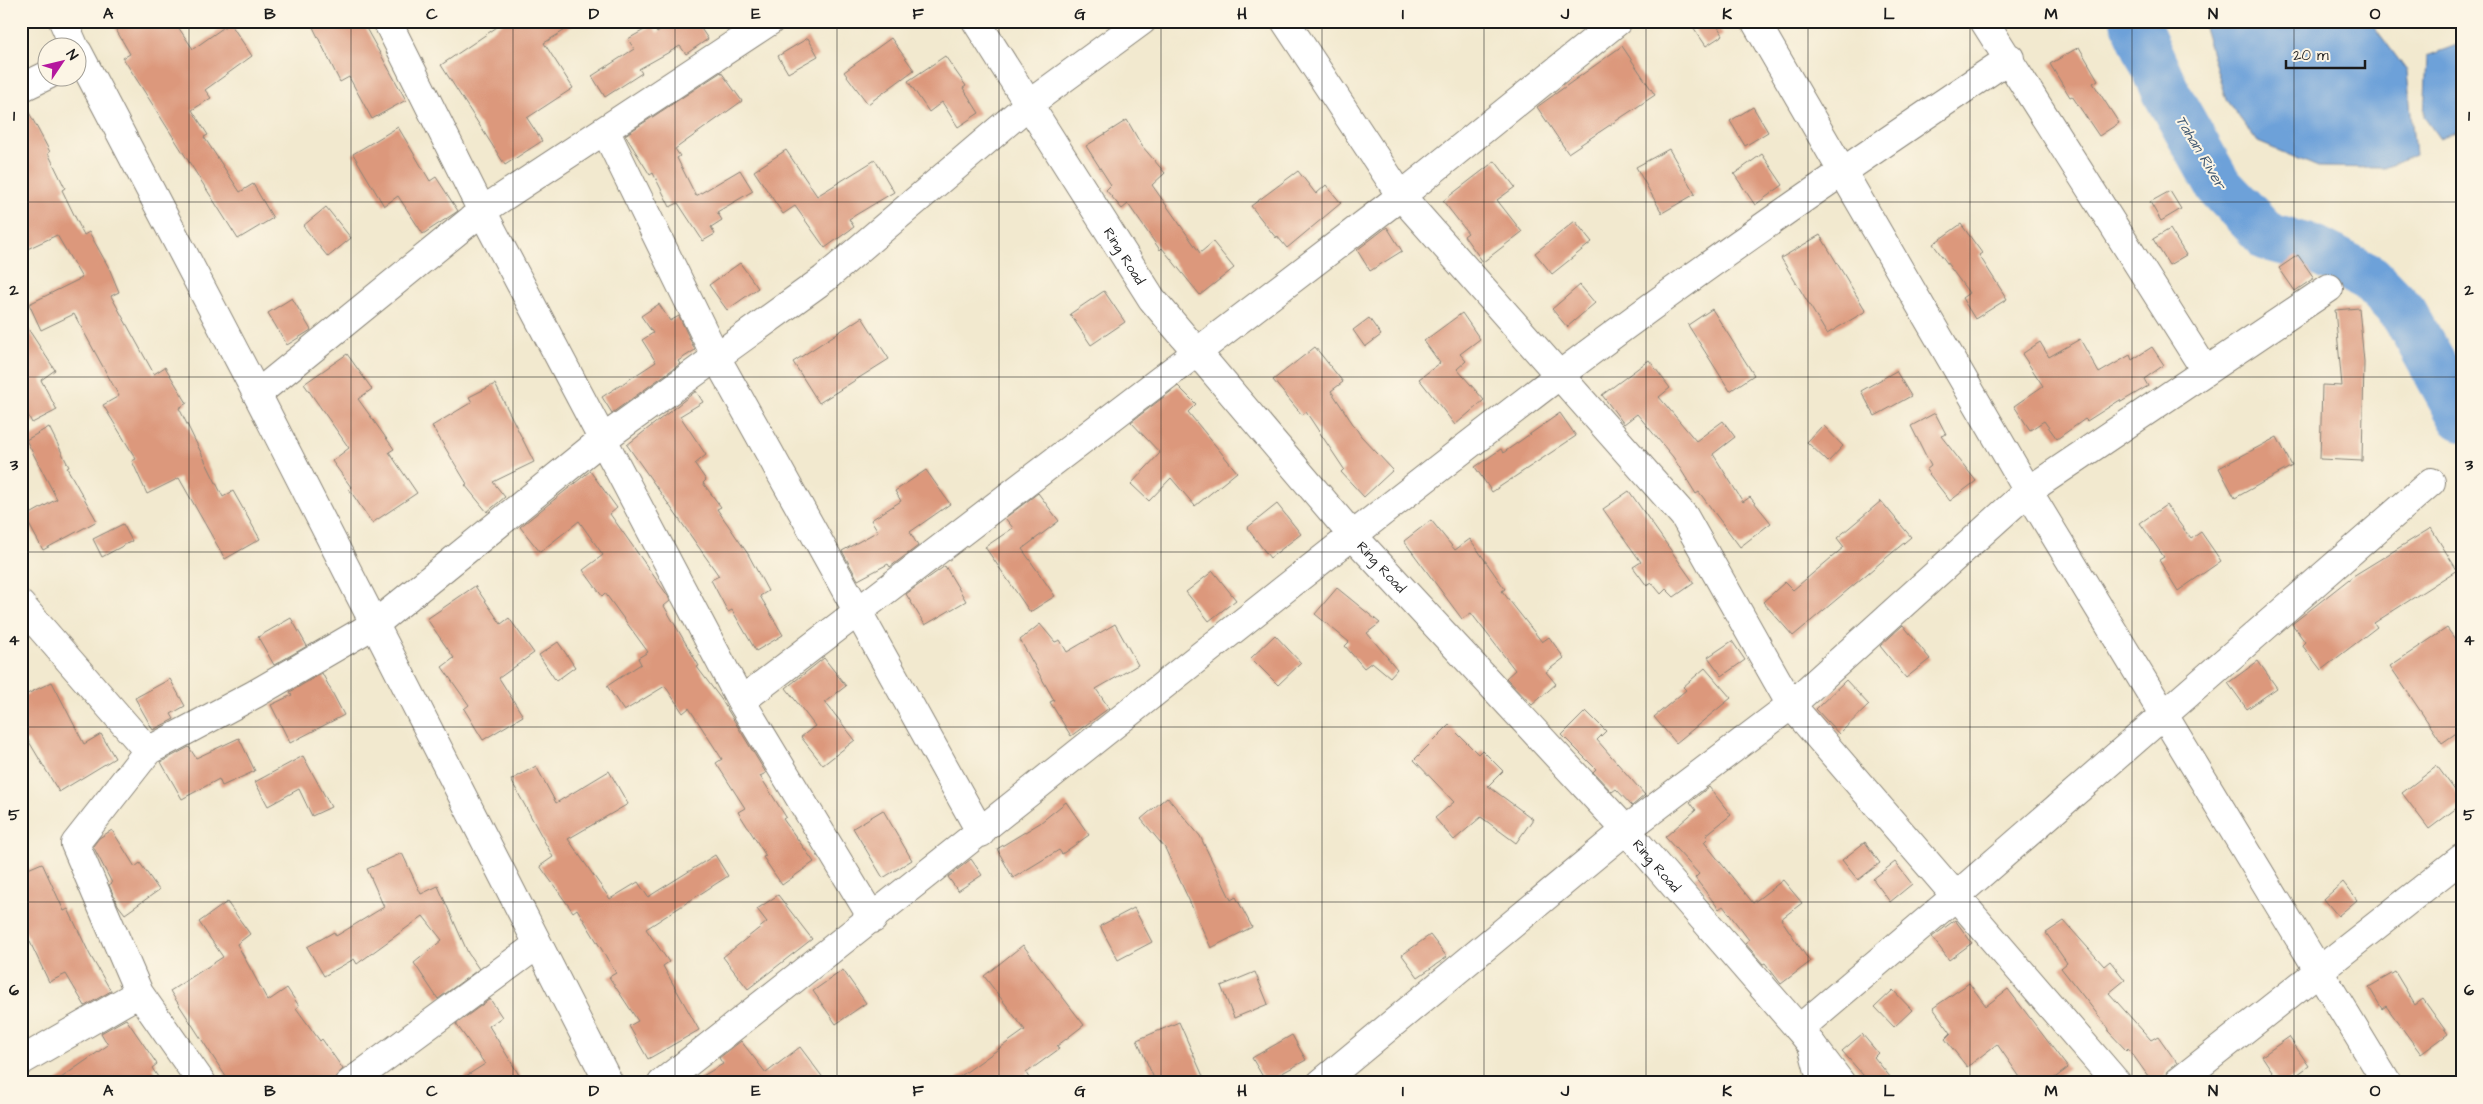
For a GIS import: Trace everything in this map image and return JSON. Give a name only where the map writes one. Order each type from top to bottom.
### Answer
[{"type":"main road","points":[[63,21],[70,38]]},
{"type":"main road","points":[[387,21],[482,211],[741,701],[873,919]]},
{"type":"main road","points":[[257,394],[482,211],[770,21]]},
{"type":"main road","name":"Ring Road","points":[[976,21],[1152,299],[1353,536],[1626,830],[1805,1037],[1822,1083]]},
{"type":"main road","points":[[202,1083],[139,993],[75,844],[148,751],[255,694],[375,624],[603,440],[824,279],[1029,104],[1142,21]]},
{"type":"main road","points":[[1284,21],[1401,196],[1561,374],[1684,516],[1791,705],[2118,1083]]},
{"type":"main road","points":[[741,701],[1401,196],[1618,21]]},
{"type":"main road","points":[[1755,21],[2028,491],[2387,1083]]},
{"type":"main road","points":[[1984,21],[2010,58],[2205,370]]},
{"type":"main road","points":[[662,1083],[873,919],[1353,536],[1561,374],[1841,171],[2010,58]]},
{"type":"main road","points":[[88,74],[257,394],[609,1083]]},
{"type":"main road","points":[[21,88],[38,80]]},
{"type":"main road","points":[[605,130],[716,357],[981,833]]},
{"type":"main road","points":[[1321,1083],[1626,830],[1791,705],[2028,491],[2205,370],[2330,288]]},
{"type":"main road","points":[[1841,1083],[1805,1037],[1956,896],[2162,714],[2431,482]]},
{"type":"main road","points":[[21,605],[148,751]]},
{"type":"main road","points":[[2177,1083],[2462,858]]},
{"type":"main road","points":[[350,1083],[537,945]]},
{"type":"main road","points":[[21,1061],[139,993]]},
{"type":"water","points":[[2202,21],[2370,21],[2407,71],[2415,155],[2384,168],[2318,167],[2258,142],[2226,100]]},
{"type":"water","points":[[2462,43],[2462,130],[2439,138],[2424,117],[2427,56]]},
{"type":"building","points":[[111,21],[174,21],[193,49],[230,23],[252,56],[205,90],[211,98],[192,110],[208,135],[204,137],[240,192],[253,184],[273,218],[238,239],[123,58],[130,54]]},
{"type":"building","points":[[310,21],[362,21],[406,100],[372,119],[349,77],[340,82]]},
{"type":"building","points":[[506,21],[580,21],[544,43],[573,88],[527,118],[542,141],[505,165],[441,65]]},
{"type":"building","points":[[674,21],[696,21],[708,39],[686,54],[680,46],[639,69],[642,73],[605,97],[592,76],[634,49],[628,39],[653,25],[657,33]]},
{"type":"building","points":[[1689,21],[1714,21],[1723,35],[1706,46]]},
{"type":"building","points":[[808,38],[818,56],[788,73],[778,56]]},
{"type":"building","points":[[891,38],[914,70],[868,104],[844,72]]},
{"type":"building","points":[[1622,46],[1655,95],[1568,153],[1537,107]]},
{"type":"building","points":[[2079,47],[2098,80],[2093,83],[2119,123],[2099,136],[2072,96],[2070,97],[2050,64]]},
{"type":"building","points":[[945,56],[966,86],[963,88],[979,113],[958,127],[942,102],[929,112],[908,81]]},
{"type":"building","points":[[721,72],[742,101],[675,149],[680,156],[677,158],[696,196],[740,170],[753,191],[717,212],[722,220],[711,227],[715,234],[703,241],[678,203],[670,207],[653,173],[650,175],[625,135]]},
{"type":"building","points":[[21,103],[24,103],[50,152],[48,153],[65,188],[62,190],[84,235],[89,232],[109,268],[119,292],[111,296],[154,374],[165,367],[187,403],[179,408],[223,497],[233,491],[260,539],[225,559],[179,478],[147,494],[132,461],[136,459],[103,405],[119,396],[74,314],[41,330],[29,304],[82,278],[57,235],[21,252]]},
{"type":"building","points":[[1753,107],[1768,132],[1745,146],[1730,121]]},
{"type":"building","points":[[1127,120],[1142,146],[1165,173],[1152,185],[1200,253],[1213,242],[1234,268],[1200,295],[1162,248],[1160,250],[1128,204],[1122,209],[1106,190],[1111,185],[1086,146]]},
{"type":"building","points":[[398,127],[430,181],[436,177],[458,211],[423,234],[398,196],[384,206],[353,154]]},
{"type":"building","points":[[1669,149],[1695,194],[1662,213],[1636,167]]},
{"type":"building","points":[[786,150],[817,196],[875,160],[894,192],[849,219],[854,227],[825,248],[795,206],[783,214],[754,171]]},
{"type":"building","points":[[1762,154],[1783,185],[1755,205],[1734,174]]},
{"type":"building","points":[[1495,161],[1515,187],[1497,200],[1522,232],[1483,262],[1464,236],[1468,233],[1443,201]]},
{"type":"building","points":[[1298,171],[1316,194],[1326,185],[1341,203],[1287,248],[1277,236],[1276,238],[1251,206]]},
{"type":"building","points":[[2170,191],[2181,209],[2161,221],[2150,202]]},
{"type":"building","points":[[326,207],[351,238],[328,257],[303,226]]},
{"type":"building","points":[[1575,221],[1592,242],[1552,274],[1535,253]]},
{"type":"building","points":[[1961,224],[1982,253],[1979,255],[2007,299],[1975,319],[1962,298],[1969,293],[1933,244]]},
{"type":"building","points":[[1387,227],[1402,251],[1370,271],[1357,250]]},
{"type":"building","points":[[2170,229],[2186,255],[2169,265],[2153,239]]},
{"type":"building","points":[[1820,235],[1866,311],[1827,334],[1781,258]]},
{"type":"building","points":[[2298,255],[2314,278],[2295,291],[2279,268]]},
{"type":"building","points":[[740,263],[758,288],[727,310],[709,285]]},
{"type":"building","points":[[1580,285],[1595,303],[1567,327],[1552,309]]},
{"type":"building","points":[[1104,291],[1125,322],[1091,345],[1070,314]]},
{"type":"building","points":[[292,298],[311,330],[287,345],[268,313]]},
{"type":"building","points":[[659,304],[670,321],[679,316],[695,350],[678,361],[680,364],[612,413],[602,397],[656,362],[642,340],[653,333],[641,316]]},
{"type":"building","points":[[2359,308],[2364,362],[2362,461],[2320,459],[2322,385],[2342,386],[2335,310]]},
{"type":"building","points":[[1712,309],[1754,375],[1730,391],[1688,325]]},
{"type":"building","points":[[1462,313],[1480,339],[1460,354],[1466,361],[1457,369],[1484,400],[1455,425],[1419,379],[1440,363],[1424,341]]},
{"type":"building","points":[[862,317],[889,359],[819,403],[793,362]]},
{"type":"building","points":[[21,318],[55,370],[41,380],[57,410],[32,423],[21,401]]},
{"type":"building","points":[[1369,318],[1381,335],[1365,347],[1353,330]]},
{"type":"building","points":[[2080,339],[2099,373],[2130,355],[2132,360],[2152,347],[2164,365],[2144,379],[2148,386],[2121,402],[2120,400],[2087,421],[2085,419],[2057,439],[2044,421],[2030,430],[2014,406],[2043,386],[2022,354],[2040,342],[2049,357]]},
{"type":"building","points":[[1315,347],[1343,382],[1331,391],[1361,436],[1393,470],[1364,497],[1341,472],[1344,469],[1306,412],[1302,415],[1273,380]]},
{"type":"building","points":[[347,354],[372,389],[358,399],[394,449],[389,452],[417,493],[372,523],[349,489],[351,487],[332,461],[349,448],[304,384]]},
{"type":"building","points":[[1649,360],[1670,388],[1659,397],[1696,441],[1723,421],[1735,437],[1713,454],[1743,502],[1750,497],[1771,523],[1740,547],[1699,492],[1696,494],[1673,457],[1637,414],[1624,424],[1602,395]]},
{"type":"building","points":[[1896,371],[1911,396],[1875,416],[1861,391]]},
{"type":"building","points":[[495,384],[534,462],[493,482],[505,497],[487,512],[465,485],[467,484],[432,426],[472,402],[469,397]]},
{"type":"building","points":[[1178,386],[1196,404],[1188,412],[1237,472],[1195,506],[1171,478],[1149,501],[1131,484],[1160,453],[1131,422]]},
{"type":"building","points":[[696,391],[703,402],[680,416],[706,455],[695,464],[706,480],[703,483],[721,507],[717,509],[748,554],[768,591],[760,596],[783,635],[756,651],[732,610],[728,612],[711,580],[719,576],[627,445]]},
{"type":"building","points":[[1560,413],[1576,436],[1492,492],[1475,467],[1501,449],[1503,453]]},
{"type":"building","points":[[1935,413],[1946,434],[1941,436],[1976,481],[1950,501],[1926,470],[1931,466],[1911,426]]},
{"type":"building","points":[[1823,425],[1843,446],[1828,462],[1807,442]]},
{"type":"building","points":[[49,427],[69,467],[67,468],[97,521],[43,550],[25,517],[57,499],[26,440]]},
{"type":"building","points":[[2277,437],[2292,466],[2235,498],[2219,468]]},
{"type":"building","points":[[926,470],[950,504],[910,532],[918,546],[890,567],[888,564],[858,580],[842,551],[878,531],[871,520],[901,501],[895,491]]},
{"type":"building","points":[[590,471],[617,508],[610,514],[668,596],[670,601],[664,606],[699,666],[697,667],[721,699],[766,773],[760,776],[786,817],[783,819],[814,862],[782,885],[763,857],[766,856],[738,812],[745,808],[716,763],[722,759],[689,708],[683,713],[665,686],[624,711],[607,686],[641,664],[638,658],[648,652],[605,593],[602,596],[583,570],[603,555],[579,521],[540,552],[520,527]]},
{"type":"building","points":[[1629,491],[1694,583],[1674,597],[1666,589],[1661,594],[1652,583],[1647,586],[1633,567],[1641,562],[1603,509]]},
{"type":"building","points":[[1038,493],[1059,521],[1022,549],[1055,596],[1030,612],[985,547],[1013,528],[1005,518]]},
{"type":"building","points":[[1881,501],[1911,537],[1793,636],[1763,602],[1785,582],[1793,590],[1844,547],[1837,538]]},
{"type":"building","points":[[1277,504],[1301,534],[1270,558],[1247,528]]},
{"type":"building","points":[[2166,505],[2191,539],[2201,532],[2221,561],[2178,591],[2159,560],[2164,557],[2140,523]]},
{"type":"building","points":[[1431,520],[1455,550],[1470,539],[1505,589],[1502,591],[1542,642],[1549,637],[1564,658],[1546,672],[1556,684],[1532,705],[1506,678],[1515,670],[1471,613],[1462,619],[1404,541]]},
{"type":"building","points":[[123,524],[132,541],[102,557],[93,539]]},
{"type":"building","points":[[2431,528],[2457,570],[2374,623],[2377,627],[2321,670],[2302,645],[2305,642],[2292,624],[2353,576]]},
{"type":"building","points":[[945,566],[966,601],[925,625],[906,594]]},
{"type":"building","points":[[1213,571],[1236,600],[1209,621],[1186,592]]},
{"type":"building","points":[[475,586],[501,624],[509,618],[534,653],[499,678],[523,716],[483,740],[464,709],[469,705],[442,667],[454,658],[427,619]]},
{"type":"building","points":[[1337,588],[1380,623],[1367,633],[1397,669],[1390,677],[1372,662],[1364,668],[1345,646],[1349,642],[1315,614]]},
{"type":"building","points":[[291,618],[307,646],[274,665],[258,637]]},
{"type":"building","points":[[1040,624],[1055,642],[1060,640],[1067,652],[1115,624],[1138,665],[1096,689],[1109,708],[1071,736],[1050,702],[1054,700],[1020,640]]},
{"type":"building","points":[[1903,625],[1930,659],[1906,678],[1880,646]]},
{"type":"building","points":[[2447,628],[2462,649],[2462,729],[2442,743],[2390,666]]},
{"type":"building","points":[[1275,635],[1301,663],[1278,685],[1251,658]]},
{"type":"building","points":[[1732,641],[1745,660],[1722,676],[1708,657]]},
{"type":"building","points":[[558,642],[575,667],[556,681],[539,655]]},
{"type":"building","points":[[824,658],[846,686],[825,702],[855,740],[823,765],[801,737],[815,726],[786,688]]},
{"type":"building","points":[[2258,661],[2277,688],[2247,709],[2228,683]]},
{"type":"building","points":[[1705,668],[1731,698],[1676,743],[1654,717],[1686,690],[1683,687]]},
{"type":"building","points":[[322,673],[344,715],[290,743],[271,705],[292,695],[290,692]]},
{"type":"building","points":[[170,679],[185,706],[171,714],[174,719],[153,730],[135,698]]},
{"type":"building","points":[[1846,680],[1869,705],[1839,734],[1816,709]]},
{"type":"building","points":[[52,682],[84,744],[101,734],[115,758],[59,792],[28,740],[21,743],[21,697]]},
{"type":"building","points":[[1586,711],[1606,731],[1597,740],[1645,795],[1632,806],[1616,789],[1612,792],[1593,772],[1596,769],[1562,735]]},
{"type":"building","points":[[1449,725],[1478,754],[1482,750],[1503,771],[1488,786],[1533,819],[1516,843],[1481,817],[1454,840],[1435,818],[1454,802],[1414,760]]},
{"type":"building","points":[[239,738],[255,771],[222,786],[219,779],[182,799],[161,762],[189,747],[196,758]]},
{"type":"building","points":[[303,756],[331,807],[312,816],[299,789],[268,806],[255,782]]},
{"type":"building","points":[[536,766],[556,803],[609,771],[628,804],[568,839],[610,899],[638,882],[648,897],[715,855],[728,876],[646,929],[669,962],[663,966],[699,1030],[648,1059],[629,1026],[638,1021],[609,977],[616,973],[577,909],[573,912],[540,866],[553,857],[511,780]]},
{"type":"building","points":[[2437,766],[2462,800],[2462,804],[2429,829],[2402,793]]},
{"type":"building","points":[[1709,787],[1731,815],[1706,835],[1708,838],[1704,842],[1753,903],[1783,880],[1802,903],[1781,919],[1810,962],[1781,984],[1765,963],[1763,964],[1745,943],[1749,940],[1723,906],[1719,909],[1695,878],[1699,874],[1665,837],[1696,810],[1690,802]]},
{"type":"building","points":[[1167,797],[1200,836],[1231,900],[1236,897],[1252,927],[1211,948],[1165,848],[1141,819]]},
{"type":"building","points":[[1066,802],[1089,835],[1062,854],[1059,850],[1013,878],[997,849],[1040,823]]},
{"type":"building","points":[[883,810],[912,860],[883,878],[853,828]]},
{"type":"building","points":[[112,830],[135,867],[140,863],[159,890],[125,914],[118,905],[109,885],[112,883],[93,846],[99,838]]},
{"type":"building","points":[[1865,842],[1880,863],[1858,880],[1842,860]]},
{"type":"building","points":[[402,853],[421,894],[438,886],[468,953],[479,969],[438,999],[414,963],[442,940],[423,916],[357,964],[354,959],[324,976],[307,947],[334,932],[336,936],[384,907],[367,869]]},
{"type":"building","points":[[971,859],[982,875],[958,891],[948,877]]},
{"type":"building","points":[[1895,862],[1912,884],[1890,902],[1873,879]]},
{"type":"building","points":[[42,863],[64,911],[68,909],[90,955],[111,991],[85,1006],[66,974],[49,982],[21,923],[21,872]]},
{"type":"building","points":[[2343,882],[2357,900],[2338,916],[2324,899]]},
{"type":"building","points":[[778,895],[812,939],[748,989],[723,957],[767,922],[757,909]]},
{"type":"building","points":[[227,902],[250,934],[237,944],[268,1001],[287,988],[299,1006],[296,1008],[320,1041],[322,1039],[343,1069],[336,1076],[335,1083],[230,1083],[170,991],[223,957],[199,922]]},
{"type":"building","points":[[1134,908],[1152,942],[1118,960],[1100,926]]},
{"type":"building","points":[[1955,920],[1972,943],[1949,960],[1932,937]]},
{"type":"building","points":[[2064,921],[2104,966],[2110,961],[2125,980],[2109,993],[2151,1040],[2158,1036],[2177,1063],[2167,1071],[2162,1083],[2153,1083],[2128,1048],[2126,1050],[2108,1031],[2109,1029],[2061,968],[2067,963],[2046,933]]},
{"type":"building","points":[[1430,935],[1447,957],[1418,977],[1402,955]]},
{"type":"building","points":[[1023,945],[1084,1025],[1057,1046],[1059,1049],[1026,1073],[1032,1083],[951,1083],[1025,1030],[984,976]]},
{"type":"building","points":[[843,970],[866,1003],[836,1024],[813,991]]},
{"type":"building","points":[[1255,972],[1268,1004],[1234,1018],[1221,986]]},
{"type":"building","points":[[2395,972],[2415,1005],[2423,999],[2448,1034],[2421,1054],[2386,1006],[2382,1009],[2369,987]]},
{"type":"building","points":[[1969,983],[1986,1006],[2008,989],[2068,1068],[2048,1083],[2024,1083],[1997,1044],[1967,1067],[1945,1039],[1951,1033],[1933,1008]]},
{"type":"building","points":[[1893,990],[1912,1010],[1894,1027],[1875,1007]]},
{"type":"building","points":[[490,999],[502,1017],[489,1026],[524,1083],[455,1083],[485,1064],[456,1024]]},
{"type":"building","points":[[126,1019],[157,1064],[152,1068],[162,1083],[54,1083],[108,1045],[101,1033]]},
{"type":"building","points":[[1179,1022],[1206,1083],[1156,1083],[1137,1040]]},
{"type":"building","points":[[1862,1034],[1878,1053],[1874,1057],[1895,1083],[1870,1083],[1842,1051]]},
{"type":"building","points":[[1292,1035],[1306,1060],[1266,1082],[1252,1058]]},
{"type":"building","points":[[2289,1037],[2309,1066],[2286,1083],[2280,1083],[2262,1056]]},
{"type":"building","points":[[741,1041],[766,1073],[800,1047],[827,1083],[691,1083],[723,1064],[719,1058]]},
{"type":"waterway","name":"Tahan River","points":[[2134,21],[2167,94],[2219,186],[2268,237],[2316,250],[2370,278],[2404,313],[2462,417]]}]
